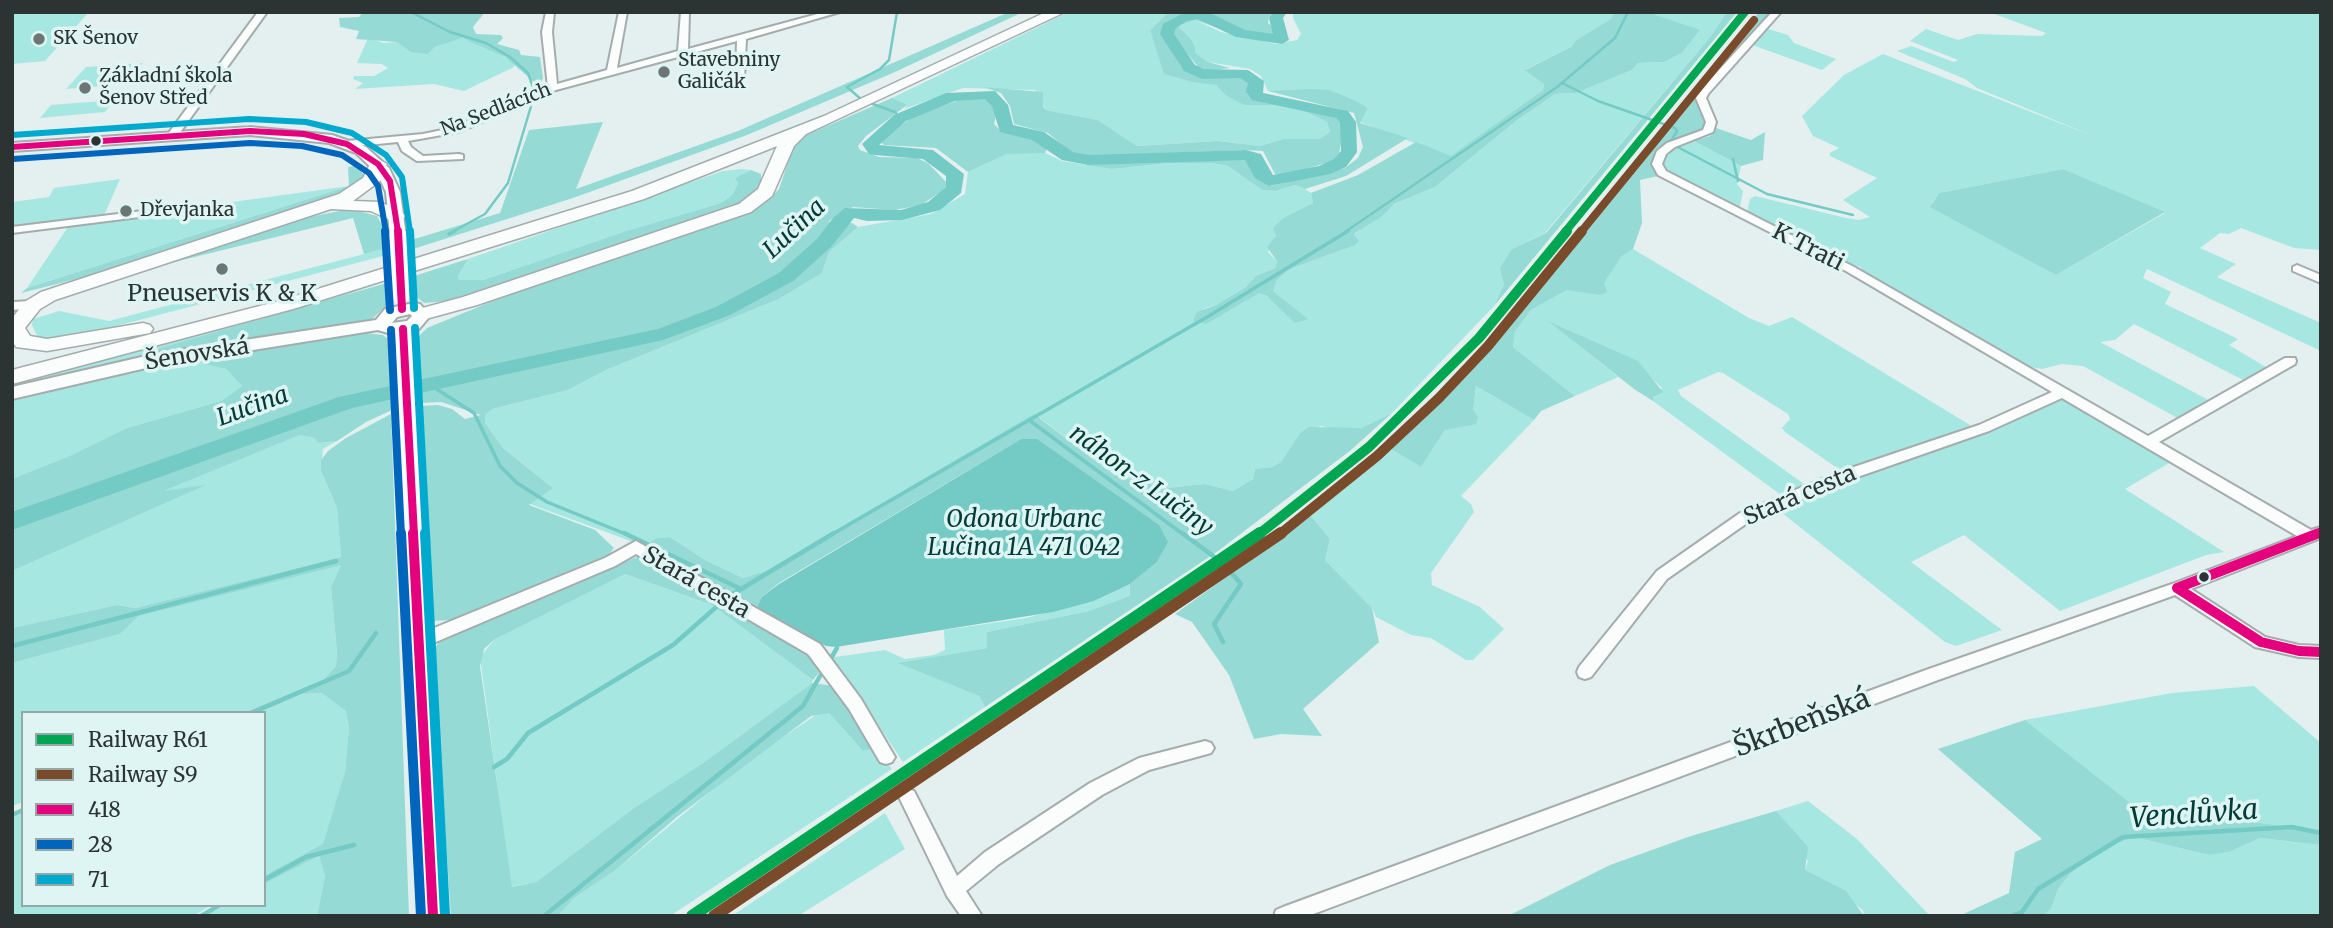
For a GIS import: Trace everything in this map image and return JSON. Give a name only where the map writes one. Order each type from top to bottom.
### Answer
[{"type":"highway","points":[[12,361],[143,329],[385,262],[639,180],[898,76],[1034,12]]},
{"type":"highway","points":[[691,175],[830,119],[1058,12]]},
{"type":"highway","points":[[422,314],[470,301],[737,211],[762,197],[787,143],[830,119]]},
{"type":"highway","points":[[12,377],[193,331],[383,277],[593,210],[716,165],[739,163],[755,166],[771,178]]},
{"type":"highway","points":[[143,329],[41,345],[21,340],[13,330],[33,305],[70,288],[314,211],[363,188],[375,177],[378,164]]},
{"type":"highway","points":[[314,211],[364,204],[396,216]]},
{"type":"main road","points":[[12,147],[172,136],[285,132],[348,144],[378,164],[390,181],[398,236],[401,301],[383,324],[403,337]]},
{"type":"main road","points":[[401,301],[422,314],[403,337],[433,916]]},
{"type":"main road","name":"Šenovská","points":[[12,393],[159,359],[383,324]]},
{"type":"street","points":[[172,136],[263,12]]},
{"type":"street","points":[[550,12],[547,32],[553,88]]},
{"type":"street","points":[[612,71],[622,12]]},
{"type":"street","points":[[683,52],[685,12]]},
{"type":"street","name":"Na Sedlácích","points":[[348,144],[455,131],[535,93],[836,12]]},
{"type":"street","name":"K Trati","points":[[1777,12],[1703,93],[1701,98],[1711,122],[1708,132],[1671,145],[1657,159],[1659,169],[1666,176],[1850,269],[2149,442],[2315,534]]},
{"type":"street","points":[[741,77],[743,36]]},
{"type":"street","points":[[402,138],[406,149],[421,159],[459,157]]},
{"type":"street","points":[[12,230],[151,213]]},
{"type":"street","points":[[2297,269],[2321,279]]},
{"type":"street","points":[[12,306],[33,305]]},
{"type":"street","points":[[2149,442],[2290,361]]},
{"type":"street","name":"Stará cesta","points":[[1585,672],[1662,575],[1745,517],[1841,477],[1984,428],[2064,392]]},
{"type":"street","name":"Škrbeňská","points":[[1283,916],[1932,675],[2177,588],[2315,534]]},
{"type":"street","name":"Stará cesta","points":[[418,642],[610,562],[636,547],[814,649],[855,704],[886,757]]},
{"type":"street","points":[[2177,588],[2262,642],[2321,652]]},
{"type":"street","points":[[954,890],[992,858],[1096,789],[1146,763],[1205,748]]},
{"type":"street","points":[[908,797],[954,890],[973,916]]},
{"type":"shaded area","name":"SK Šenov","points":[[16,12],[89,12],[45,61],[12,64],[12,16]]},
{"type":"shaded area","points":[[363,12],[485,12],[473,27],[476,34],[501,35],[503,38],[497,44],[519,50],[521,55],[540,57],[543,78],[540,87],[505,57],[462,38],[435,47],[428,54],[411,52],[397,42],[356,39],[359,31],[340,27],[339,18],[359,17]]},
{"type":"shaded area","points":[[1009,12],[1023,12],[895,72],[747,135],[573,198],[410,250],[408,241],[500,213],[529,130],[603,122],[576,189],[738,131]]},
{"type":"shaded area","points":[[1069,12],[1169,12],[1150,30],[1165,74],[1216,85],[1244,105],[1284,105],[1304,111],[1327,122],[1330,132],[1319,139],[1283,139],[1260,146],[1218,141],[1137,146],[1098,120],[1046,110],[1035,90],[963,88],[904,109],[907,106],[892,98]]},
{"type":"shaded area","points":[[1169,12],[1193,12],[1176,17],[1167,23],[1162,32],[1181,67],[1209,78],[1242,75],[1250,81],[1247,94],[1252,98],[1331,115],[1341,121],[1343,130],[1339,154],[1333,161],[1289,174],[1275,174],[1263,151],[1082,156],[1068,150],[1048,133],[1014,124],[1010,106],[1001,93],[983,87],[1043,92],[1043,106],[1046,110],[1098,120],[1137,146],[1218,141],[1260,146],[1283,139],[1319,139],[1330,132],[1327,122],[1304,111],[1284,105],[1244,105],[1227,96],[1216,85],[1164,74],[1150,30]]},
{"type":"shaded area","points":[[1208,12],[1274,12],[1268,23],[1275,29],[1276,37],[1240,30]]},
{"type":"shaded area","points":[[1293,12],[1615,12],[1611,19],[1576,40],[1571,47],[1526,69],[1544,84],[1543,90],[1451,157],[1360,122],[1368,108],[1330,90],[1268,91],[1261,76],[1250,69],[1208,62],[1194,53],[1195,47],[1191,39],[1178,26],[1195,20],[1221,32],[1277,44],[1297,40],[1301,34]]},
{"type":"shaded area","points":[[1615,12],[1647,12],[1700,30],[1682,53],[1664,62],[1638,63],[1632,70],[1576,93],[1555,94],[1516,121],[1435,187],[1394,204],[1381,217],[1356,232],[1354,235],[1359,241],[1355,245],[1290,269],[1277,280],[1273,291],[1308,319],[1295,323],[1267,296],[1259,293],[1206,324],[1193,321],[1197,312],[1216,305],[1246,287],[1256,276],[1275,268],[1277,261],[1267,247],[1276,236],[1273,228],[1283,218],[1313,203],[1311,193],[1358,175],[1416,142],[1451,156],[1543,90],[1544,84],[1525,70],[1571,47],[1576,40],[1611,19]]},
{"type":"shaded area","points":[[1647,12],[1727,12],[1711,36],[1545,233],[1512,249],[1504,284],[1494,306],[1392,413],[1361,428],[1337,430],[1321,426],[1300,433],[1281,462],[1272,467],[1255,469],[1253,479],[1233,491],[1205,484],[1166,488],[1114,475],[1040,418],[766,571],[743,578],[705,560],[670,537],[657,538],[644,546],[530,504],[552,487],[503,448],[485,423],[484,415],[492,409],[568,390],[606,370],[779,299],[822,273],[829,252],[858,227],[931,214],[965,194],[968,172],[1007,154],[1033,151],[1062,161],[1112,169],[1168,163],[1211,163],[1228,166],[1262,190],[1276,191],[1295,185],[1305,189],[1311,193],[1313,203],[1283,218],[1274,228],[1276,236],[1268,252],[1277,261],[1275,268],[1256,276],[1246,287],[1216,305],[1202,309],[1235,306],[1259,292],[1307,319],[1273,291],[1277,280],[1290,269],[1344,249],[1356,232],[1394,204],[1435,187],[1516,121],[1555,94],[1576,93],[1632,70],[1638,63],[1664,62],[1682,53],[1699,31]]},
{"type":"shaded area","points":[[1727,12],[1737,12],[1494,306],[1504,284],[1500,268],[1512,249],[1546,233],[1711,36]]},
{"type":"shaded area","points":[[1759,12],[1775,12],[1701,91],[1707,128],[1661,149],[1662,175],[1640,180],[1642,223],[1633,249],[1621,257],[1604,283],[1607,292],[1600,295],[1567,290],[1531,310],[1515,332],[1513,347],[1575,396],[1541,411],[1534,420],[1476,386],[1473,410],[1478,417],[1476,424],[1445,430],[1421,467],[1391,449],[1445,397],[1494,343]]},
{"type":"shaded area","points":[[1989,12],[2321,12],[2321,250],[2294,248],[2241,228],[2229,234],[2220,233],[2200,248],[2236,264],[2217,277],[2321,323],[2321,351],[2147,269],[2143,278],[2171,292],[2165,304],[2238,339],[2229,345],[2271,370],[2249,383],[2134,324],[2115,340],[2100,342],[2214,403],[2183,421],[2083,366],[2062,364],[2042,369],[2030,367],[1863,272],[1861,267],[1849,264],[1747,212],[1750,199],[1755,196],[1846,218],[1859,220],[1870,217],[1843,200],[1877,178],[1830,156],[1830,153],[1839,148],[1813,136],[1802,116],[1844,75],[1883,54],[2093,136],[1977,88],[1965,79],[1897,51],[1911,46],[1954,62],[1958,60],[1910,41],[1926,29],[1958,40],[1977,34],[2042,36],[2046,33]],"holes":[[[2063,169],[2165,213],[2056,275],[1932,203],[1939,193]]]},
{"type":"shaded area","points":[[1199,16],[1244,37],[1195,20],[1178,26],[1191,39],[1195,53],[1208,62],[1230,68],[1199,68],[1175,38],[1171,30],[1180,22]]},
{"type":"shaded area","points":[[1765,28],[1788,35],[1794,43],[1836,59],[1822,70],[1752,45]]},
{"type":"shaded area","points":[[368,38],[384,43],[397,42],[428,54],[435,47],[461,38],[489,48],[514,63],[514,67],[464,91],[434,84],[355,89],[363,83],[353,79],[354,76],[374,76],[388,68],[382,64],[357,63]]},
{"type":"shaded area","points":[[143,63],[125,84],[66,89],[86,67]]},
{"type":"shaded area","points":[[1330,90],[1358,102],[1368,108],[1360,123],[1408,138],[1346,176],[1305,189],[1295,185],[1276,191],[1262,190],[1228,166],[1211,163],[1168,163],[1112,169],[1085,165],[1244,157],[1253,160],[1254,175],[1271,186],[1345,168],[1358,158],[1363,147],[1354,113],[1268,91]]},
{"type":"shaded area","points":[[969,97],[983,98],[992,103],[997,111],[994,124],[1000,130],[1037,139],[1047,148],[1045,153],[1007,154],[968,172],[936,148],[884,145],[880,141],[915,115]]},
{"type":"shaded area","points":[[892,98],[907,105],[866,136],[858,146],[860,150],[879,157],[917,158],[928,163],[948,184],[942,191],[921,205],[894,210],[853,207],[840,213],[828,222],[852,223],[858,227],[829,252],[822,273],[779,299],[606,370],[568,390],[492,409],[485,415],[485,423],[503,448],[553,488],[529,505],[595,530],[614,548],[605,559],[470,614],[453,620],[430,621],[421,406],[438,405],[452,409],[465,419],[481,415],[441,402],[420,403],[416,339],[427,328],[527,287],[740,216],[765,203],[779,189],[794,145],[806,135]]},
{"type":"shaded area","points":[[115,100],[105,112],[40,118],[51,105]]},
{"type":"shaded area","points":[[1716,128],[1751,140],[1765,132],[1763,160],[1741,166],[1694,141],[1710,136]]},
{"type":"shaded area","points":[[1694,141],[1741,166],[1737,184],[1743,191],[1740,207],[1670,175],[1662,167],[1663,156],[1670,149]]},
{"type":"shaded area","points":[[358,165],[364,176],[362,180],[340,194],[81,278],[21,293],[27,288],[349,186],[348,167]]},
{"type":"shaded area","points":[[2063,169],[2165,212],[2056,275],[1930,207],[1939,193]]},
{"type":"shaded area","points":[[751,170],[735,178],[738,183],[733,194],[721,203],[626,231],[483,280],[459,281],[458,276],[468,259],[723,171]]},
{"type":"shaded area","points":[[751,170],[761,174],[761,189],[741,205],[477,294],[424,303],[413,294],[411,277],[468,259],[458,276],[459,280],[483,280],[626,231],[721,203],[733,194],[738,183],[735,178]]},
{"type":"shaded area","points":[[120,179],[102,220],[349,186],[27,288],[70,224],[12,230],[12,202],[49,197],[54,188]]},
{"type":"shaded area","points":[[350,209],[377,216],[385,231],[383,249],[364,254],[353,218],[150,268],[314,216]]},
{"type":"shaded area","points":[[383,249],[383,256],[71,338],[38,338],[32,325],[33,319],[59,311],[109,321]]},
{"type":"shaded area","points":[[1633,249],[1749,318],[1769,326],[1792,317],[1970,425],[1964,430],[1840,470],[1785,432],[1782,428],[1790,419],[1788,414],[1723,373],[1718,372],[1678,390],[1681,396],[1804,484],[1804,488],[1781,495],[1653,401],[1653,397],[1662,388],[1632,359],[1550,322],[1618,377],[1575,396],[1513,347],[1515,332],[1531,310],[1567,290],[1606,292],[1604,283],[1609,274],[1621,257]]},
{"type":"shaded area","points":[[388,280],[321,304],[153,350],[133,359],[12,389],[12,382],[135,352]]},
{"type":"shaded area","points":[[387,283],[388,304],[370,321],[130,359],[153,350]]},
{"type":"shaded area","points":[[1548,321],[1638,361],[1663,392],[1653,397],[1653,401]]},
{"type":"shaded area","points":[[366,333],[383,335],[388,339],[392,410],[366,422],[337,441],[318,443],[314,438],[300,435],[163,491],[206,485],[12,571],[12,479],[68,457],[127,428],[221,401],[242,386],[226,369],[204,364],[204,357]]},
{"type":"shaded area","points":[[204,357],[205,364],[226,369],[242,386],[221,401],[127,428],[68,458],[12,479],[12,397],[145,366]]},
{"type":"shaded area","points":[[1476,386],[1534,420],[1461,496],[1471,504],[1474,512],[1431,573],[1432,585],[1480,607],[1504,629],[1473,660],[1466,660],[1431,638],[1411,635],[1376,617],[1372,608],[1325,560],[1330,539],[1311,516],[1391,449],[1421,467],[1445,430],[1473,410]]},
{"type":"shaded area","points":[[2065,397],[2171,462],[2125,489],[2224,552],[2206,555],[2060,611],[1964,535],[1911,562],[2002,630],[1956,646],[1945,642],[1777,509]]},
{"type":"shaded area","points":[[1392,413],[1351,450],[1218,551],[985,707],[979,696],[898,663],[987,648],[987,632],[1089,611],[1130,596],[1130,584],[1156,563],[1021,439],[779,583],[762,597],[756,609],[644,546],[657,538],[670,537],[705,560],[743,578],[766,571],[1034,414],[1114,475],[1166,488],[1205,484],[1233,491],[1253,479],[1255,469],[1272,467],[1281,462],[1300,433],[1309,427],[1361,428]]},
{"type":"shaded area","points":[[391,414],[409,916],[317,916],[325,876],[319,856],[266,883],[266,875],[323,844],[345,772],[349,727],[346,711],[322,693],[302,694],[264,711],[248,711],[324,679],[336,666],[331,587],[341,565],[139,616],[120,634],[12,663],[12,628],[117,605],[135,608],[341,557],[337,508],[321,471],[321,460],[328,451]]},
{"type":"shaded area","points":[[300,435],[314,438],[318,443],[337,441],[323,449],[321,471],[337,508],[341,557],[135,608],[117,605],[12,628],[12,571],[203,486],[159,492]]},
{"type":"shaded area","points":[[1311,516],[1330,539],[1325,560],[1372,608],[1379,642],[1303,709],[1322,736],[1281,734],[1254,739],[1229,675],[1192,622],[1175,614]]},
{"type":"shaded area","points":[[637,557],[646,557],[815,656],[821,670],[813,680],[712,605],[625,574],[495,639],[484,649],[480,666],[512,887],[536,882],[634,808],[703,763],[812,683],[835,686],[876,748],[863,751],[829,713],[811,716],[678,816],[617,869],[574,898],[558,916],[451,916],[433,651],[444,635]]},
{"type":"shaded area","points":[[341,565],[331,587],[336,666],[324,679],[248,711],[21,711],[21,803],[12,806],[12,663],[120,634],[139,616]]},
{"type":"shaded area","points":[[625,574],[712,605],[813,680],[812,683],[703,763],[634,808],[536,882],[511,887],[480,657],[495,639],[516,626]]},
{"type":"shaded area","points":[[1130,584],[1131,596],[1089,611],[987,632],[987,648],[900,663],[979,696],[985,707],[903,762],[854,689],[828,658],[885,650],[905,659],[934,655],[945,650],[944,630],[1026,618],[1094,601]]},
{"type":"shaded area","points":[[2254,686],[2321,743],[2321,831],[2253,822],[2156,823],[2025,720],[2172,693]]},
{"type":"shaded area","points":[[322,693],[346,710],[349,727],[345,772],[323,845],[266,875],[266,711],[264,711],[302,694]]},
{"type":"shaded area","points":[[819,713],[829,713],[863,751],[876,748],[892,769],[670,916],[558,916],[574,898],[617,869],[750,759]]},
{"type":"shaded area","points":[[2025,720],[2156,823],[2253,822],[2321,831],[2321,845],[2260,838],[2229,852],[2209,855],[2134,837],[2101,850],[2070,874],[2058,889],[2051,909],[2043,916],[1959,916],[2009,893],[2015,852],[2042,839],[1938,749]]},
{"type":"shaded area","points":[[1808,801],[1857,839],[1930,916],[1864,916],[1863,910],[1805,870],[1808,861],[1776,811]]},
{"type":"shaded area","points":[[1776,811],[1808,847],[1805,870],[1846,891],[1864,916],[1508,916],[1610,865],[1691,836]]},
{"type":"shaded area","points":[[885,813],[905,849],[798,916],[732,916]]},
{"type":"shaded area","points":[[21,814],[21,907],[209,907],[193,916],[12,916],[12,817]]},
{"type":"shaded area","points":[[2134,837],[2209,855],[2229,852],[2260,838],[2321,845],[2321,916],[2043,916],[2051,909],[2058,889],[2070,874],[2101,850]]},
{"type":"shaded area","points":[[319,856],[325,876],[317,916],[206,916],[222,907],[266,907],[266,883]]},
{"type":"water","name":"Odona Urbanc Lučina 1A 471 042","points":[[1021,439],[1037,439],[1159,525],[1168,542],[1156,563],[1130,584],[1094,601],[1053,612],[836,647],[826,646],[756,609],[762,597],[779,584]]},
{"type":"waterway","points":[[411,12],[450,32],[486,43],[510,57],[528,73],[535,93],[508,183],[485,214],[452,232]]},
{"type":"waterway","points":[[862,100],[847,87],[880,69],[889,60],[897,12]]},
{"type":"waterway","name":"Lučina","points":[[12,521],[347,402],[663,334],[723,311],[786,277],[824,243],[839,222],[851,212],[867,216],[902,215],[934,206],[955,189],[955,174],[927,154],[875,150],[870,144],[900,118],[952,96],[989,94],[1000,105],[1006,128],[1038,136],[1068,156],[1088,160],[1246,155],[1255,158],[1261,174],[1269,181],[1324,170],[1340,163],[1349,152],[1348,122],[1342,114],[1258,97],[1254,92],[1256,81],[1243,73],[1202,74],[1189,68],[1167,34],[1168,27],[1182,17],[1200,14],[1241,34],[1282,40],[1276,18],[1280,12]]},
{"type":"waterway","points":[[1345,232],[1557,87],[1615,38],[1628,12]]},
{"type":"waterway","points":[[1562,83],[1598,101],[1675,128],[1677,131],[1670,143],[1737,178]]},
{"type":"waterway","points":[[870,103],[895,112],[900,118]]},
{"type":"waterway","points":[[1733,159],[1737,178]]},
{"type":"waterway","points":[[1737,178],[1767,194],[1853,215]]},
{"type":"waterway","points":[[449,234],[455,231]]},
{"type":"waterway","points":[[1029,420],[1348,231]]},
{"type":"waterway","points":[[427,383],[474,413],[500,466],[517,483],[547,502],[628,535]]},
{"type":"waterway","points":[[831,535],[1029,420]]},
{"type":"waterway","name":"náhon-z Lučiny","points":[[1029,420],[1184,535]]},
{"type":"waterway","points":[[624,533],[739,588]]},
{"type":"waterway","points":[[728,597],[834,533]]},
{"type":"waterway","name":"náhon-z Lučiny","points":[[1182,533],[1224,564],[1241,584],[1214,624],[1223,642]]},
{"type":"waterway","points":[[12,646],[336,561]]},
{"type":"waterway","points":[[494,767],[507,759],[528,733],[673,645],[722,602]]},
{"type":"waterway","points":[[256,711],[349,671],[376,633]]},
{"type":"waterway","points":[[830,660],[837,648]]},
{"type":"waterway","points":[[544,916],[803,706],[824,669]]},
{"type":"waterway","points":[[12,815],[21,811]]},
{"type":"waterway","name":"Venclůvka","points":[[2012,916],[2022,912],[2038,889],[2123,837],[2292,827],[2321,833]]},
{"type":"waterway","points":[[266,879],[306,857],[354,845]]},
{"type":"waterway","points":[[201,916],[217,907]]},
{"type":"rail line","name":"R61","points":[[692,916],[1216,565],[1296,507],[1369,447],[1479,338],[1745,12]]},
{"type":"rail line","name":"S9","points":[[714,916],[1223,575],[1303,517],[1377,456],[1439,398],[1488,346],[1754,20]]},
{"type":"transit line","name":"71","points":[[12,135],[249,119],[306,122],[352,133],[386,155],[402,177],[410,233],[414,308]]},
{"type":"transit line","name":"418","points":[[12,147],[250,131],[304,134],[347,144],[378,164],[390,181],[398,234],[402,309]]},
{"type":"transit line","name":"28","points":[[13,159],[250,143],[302,146],[342,155],[369,173],[378,186],[386,235],[390,310]]},
{"type":"transit line","name":"71","points":[[415,328],[445,915]]},
{"type":"transit line","name":"418","points":[[403,329],[433,916]]},
{"type":"transit line","name":"28","points":[[391,330],[421,916]]},
{"type":"transit line","name":"418","points":[[2177,588],[2321,532]]},
{"type":"transit line","name":"418","points":[[2177,588],[2261,642],[2299,651],[2321,652]]},
{"type":"place","name":"SK Šenov","points":[[39,39]]},
{"type":"place","name":"Stavebniny Galičák","points":[[664,72]]},
{"type":"place","name":"Základní škola Šenov Střed","points":[[85,88]]},
{"type":"place","name":"Dřevjanka","points":[[126,211]]},
{"type":"place","name":"Pneuservis K & K","points":[[222,269]]}]
